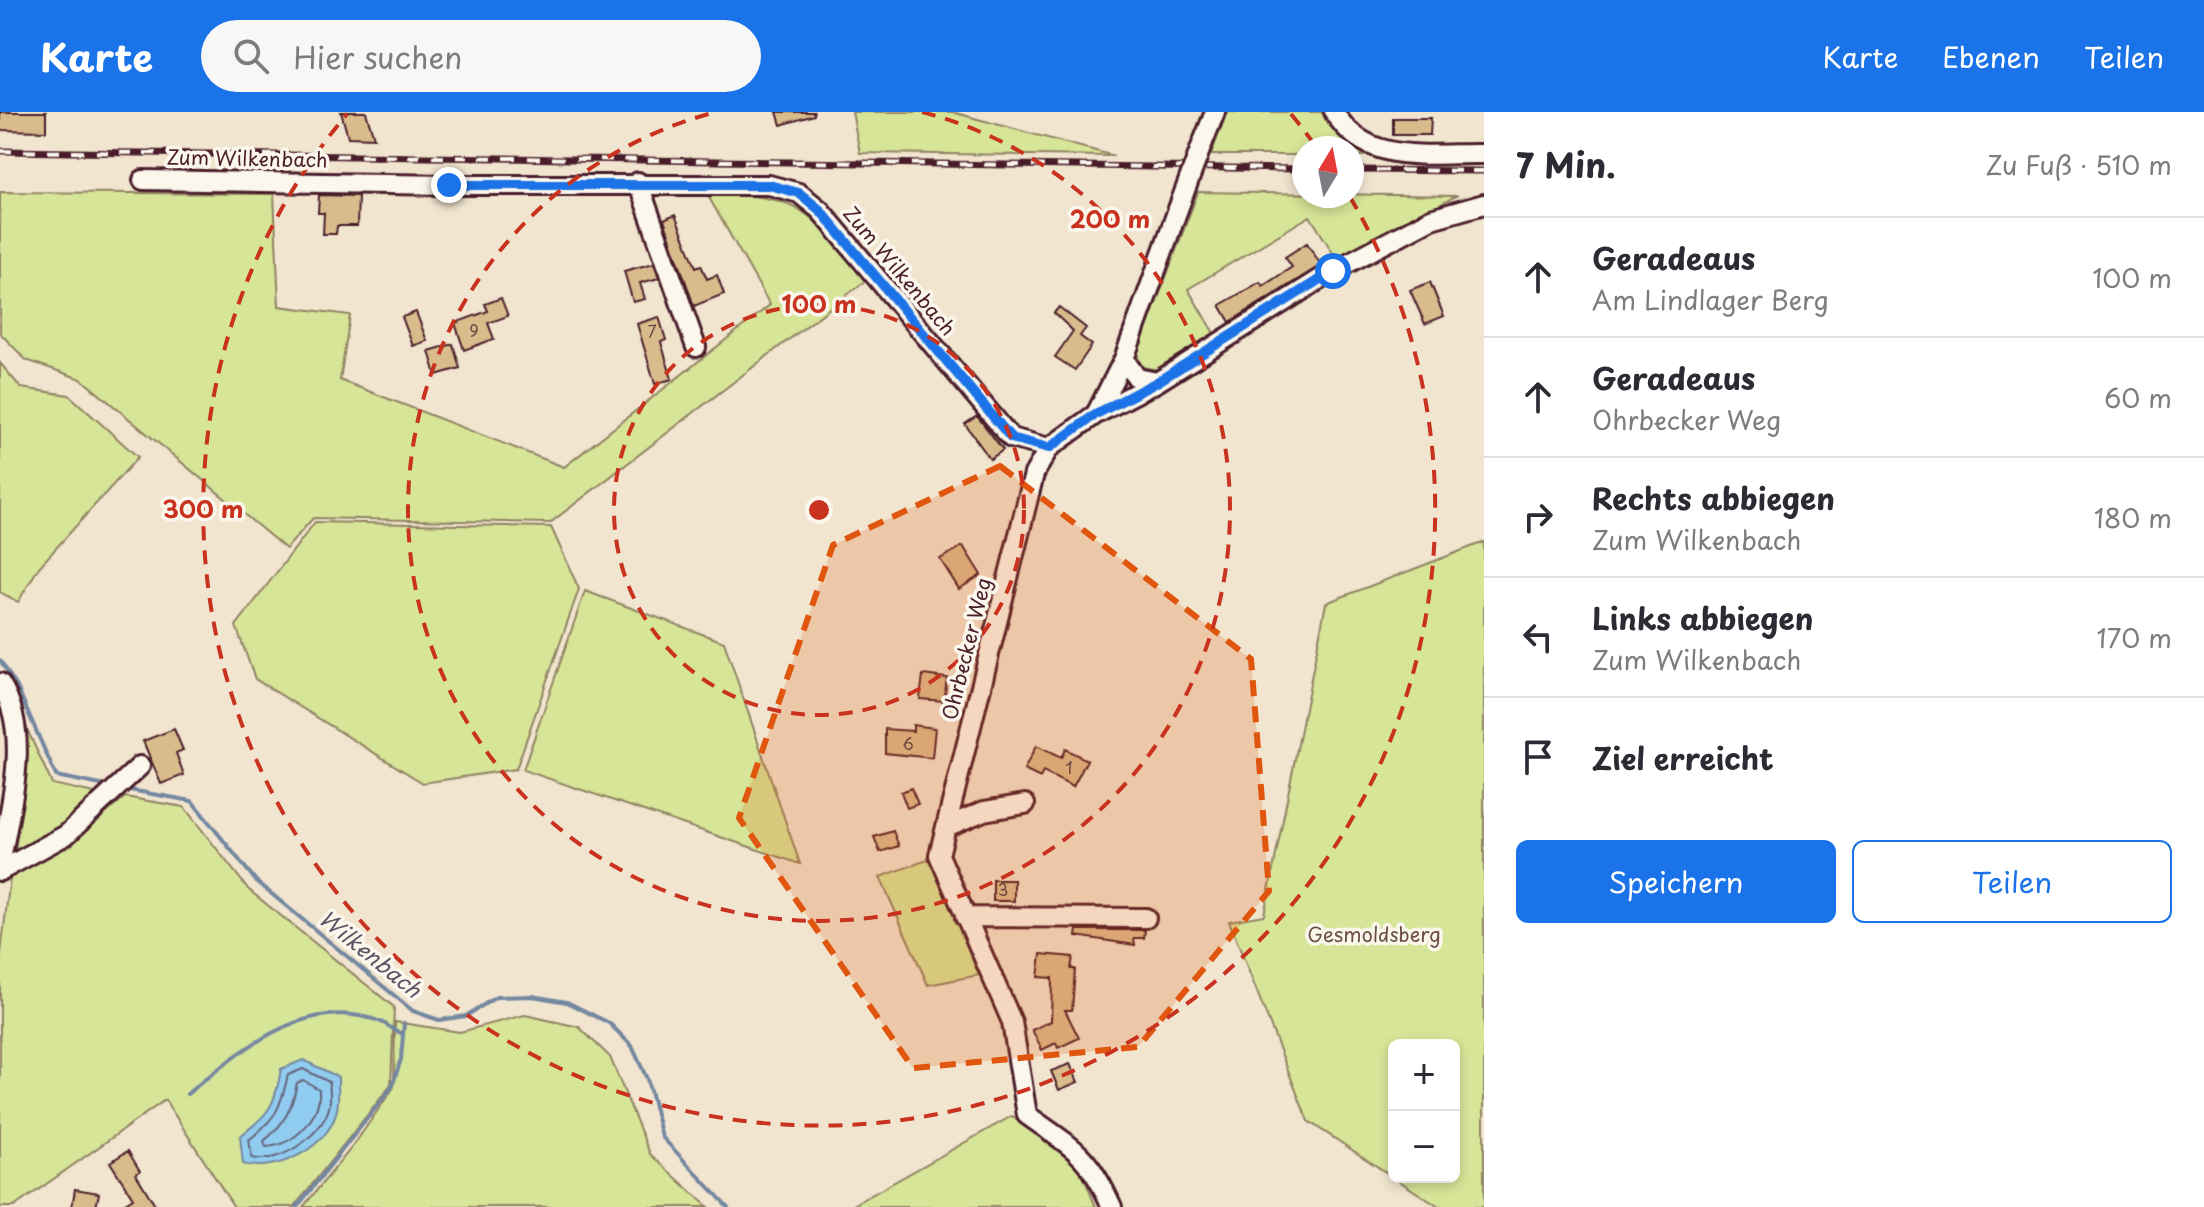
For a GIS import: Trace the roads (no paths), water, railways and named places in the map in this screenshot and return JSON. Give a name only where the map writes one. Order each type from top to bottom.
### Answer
[{"type":"street","name":"Ohrbecker Weg","points":[[1096,414],[1124,359],[1215,112]]},
{"type":"street","points":[[1334,112],[1354,139],[1371,149],[1484,154]]},
{"type":"street","name":"Zum Wilkenbach","points":[[143,180],[449,185],[638,182],[769,185],[799,193],[820,210],[1011,438],[1049,448]]},
{"type":"street","points":[[638,182],[696,347]]},
{"type":"street","name":"Ohrbecker Weg","points":[[1112,1207],[1096,1170],[1083,1155],[1027,1115],[1012,1022],[939,855],[1027,496],[1049,448],[1096,414],[1157,382],[1333,271],[1431,219],[1484,204]]},
{"type":"street","points":[[1124,359],[1137,378],[1157,382]]},
{"type":"street","points":[[0,869],[16,759],[16,725],[5,690]]},
{"type":"street","points":[[0,869],[66,835],[140,766]]},
{"type":"street","points":[[946,827],[984,811],[1025,804]]},
{"type":"street","points":[[965,917],[1146,918]]},
{"type":"water","points":[[303,1060],[338,1077],[338,1105],[333,1122],[314,1145],[286,1161],[257,1166],[243,1164],[240,1136],[270,1108],[281,1069]]},
{"type":"waterway","name":"Wilkenbach","points":[[0,660],[17,687],[56,776],[111,787]]},
{"type":"waterway","name":"Wilkenbach","points":[[124,789],[192,801],[256,881],[413,1011],[439,1020],[466,1016],[496,997],[532,996],[567,1002],[609,1023],[632,1046],[647,1079],[662,1137],[728,1207]]},
{"type":"waterway","points":[[187,1094],[252,1045],[301,1021],[327,1015],[354,1015],[381,1022],[403,1034]]},
{"type":"waterway","points":[[297,1207],[392,1087],[401,1059],[404,1023]]},
{"type":"railway","points":[[0,151],[1292,169]]},
{"type":"railway","points":[[1364,170],[1484,171]]},
{"type":"park label","name":"Gesmoldsberg","points":[[1374,935]]}]
